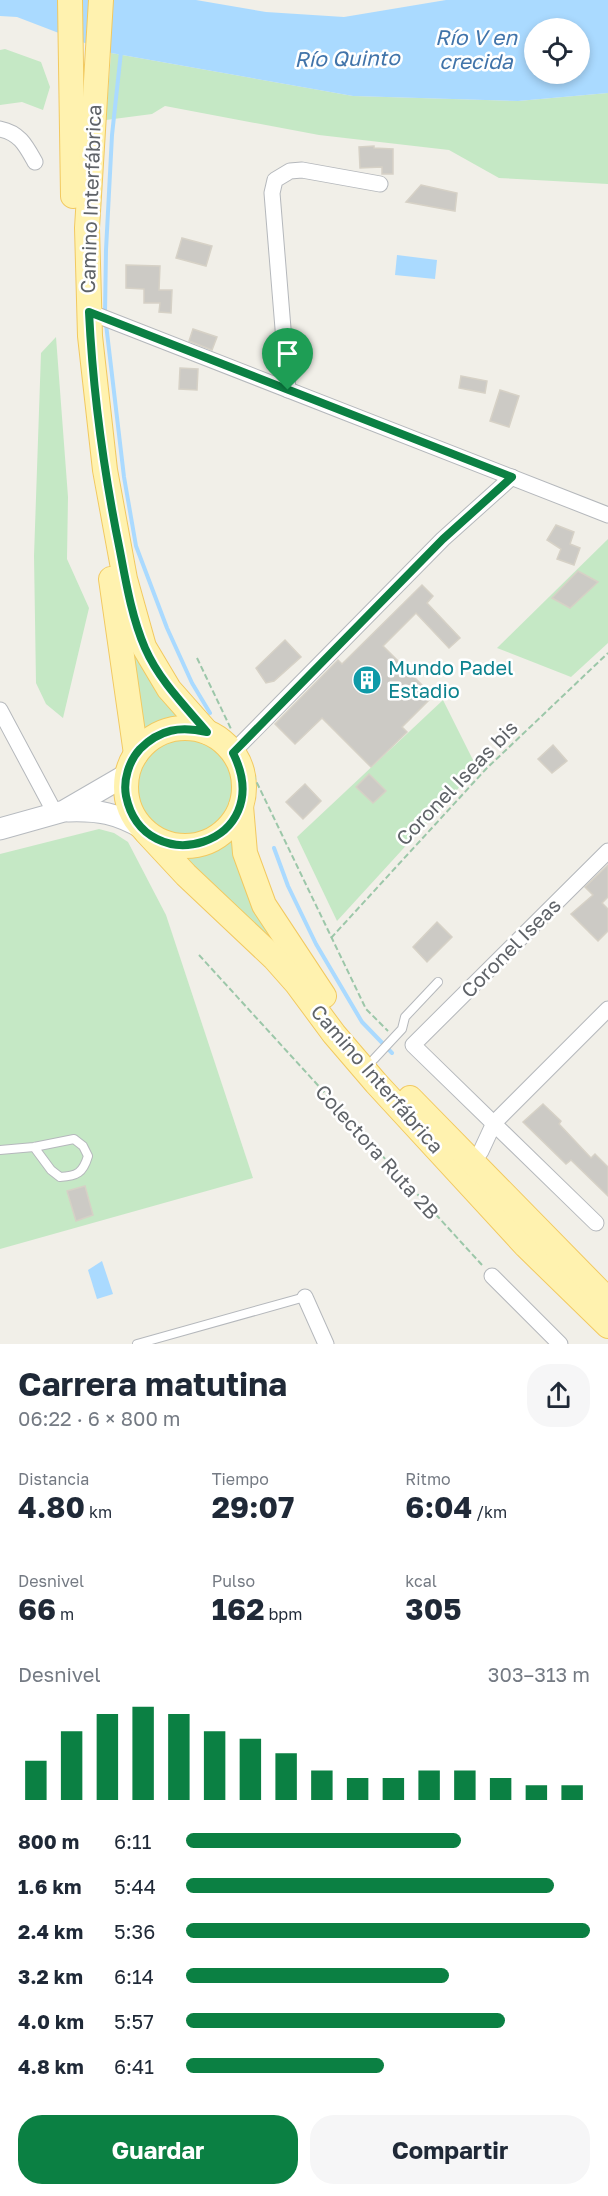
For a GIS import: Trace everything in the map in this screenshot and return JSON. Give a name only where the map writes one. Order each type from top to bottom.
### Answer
[{"type":"main road","name":"Camino Interfábrica","points":[[70,0],[83,105],[89,312],[97,408],[105,470],[125,579],[144,646],[169,689],[207,732],[237,748],[244,788],[241,806],[245,853],[264,905],[319,988],[374,1059],[608,1300]]},
{"type":"main road","name":"Camino Interfábrica","points":[[101,0],[83,105],[73,222],[82,418],[117,609],[131,764],[126,793],[130,810],[145,831],[186,875],[274,958],[297,984],[334,1034],[392,1101],[526,1245],[608,1326]]},
{"type":"main road","points":[[60,812],[131,764],[150,739],[167,730],[187,728],[207,732]]},
{"type":"main road","points":[[0,829],[60,812],[96,810],[123,817],[168,844],[186,846],[204,843],[219,835],[232,822],[241,806]]},
{"type":"street","points":[[0,129],[10,131],[24,141],[35,162]]},
{"type":"street","points":[[288,390],[272,192],[275,180],[290,171],[302,170],[380,184]]},
{"type":"street","points":[[89,312],[608,515]]},
{"type":"street","points":[[237,748],[443,539],[512,477]]},
{"type":"street","points":[[0,710],[60,812]]},
{"type":"street","name":"Coronel Iseas","points":[[495,1123],[413,1045],[608,851]]},
{"type":"street","points":[[473,1162],[495,1123],[608,1009]]},
{"type":"street","points":[[495,1123],[596,1223]]},
{"type":"street","points":[[492,1276],[560,1344]]},
{"type":"street","points":[[305,1297],[326,1344]]},
{"type":"lane","points":[[374,1059],[402,1029],[405,1017],[438,982]]},
{"type":"lane","points":[[0,1150],[34,1147],[74,1139],[83,1146],[88,1156],[84,1170],[75,1176],[60,1177],[51,1170],[34,1147]]},
{"type":"lane","points":[[137,1344],[305,1297]]},
{"type":"path","name":"Coronel Iseas bis","points":[[331,938],[486,770],[608,652]]},
{"type":"path","points":[[197,658],[237,748],[366,1009],[391,1034]]},
{"type":"path","name":"Colectora Ruta 2B","points":[[199,956],[492,1276]]},
{"type":"green space","points":[[5,49],[41,62],[50,87],[43,110],[22,102],[0,105],[0,50]]},
{"type":"green space","points":[[111,53],[353,96],[518,101],[608,93],[608,184],[499,178],[449,150],[319,135],[165,106],[152,114],[106,120]]},
{"type":"green space","points":[[83,290],[129,611],[188,718],[165,718],[142,730],[107,513]]},
{"type":"green space","points":[[56,337],[68,497],[67,559],[89,608],[63,718],[46,704],[36,683],[34,556],[41,353]]},
{"type":"green space","points":[[608,539],[608,643],[571,677],[497,648]]},
{"type":"green space","points":[[443,700],[477,768],[337,921],[297,837]]},
{"type":"green space","points":[[185,740],[203,744],[219,754],[229,770],[233,788],[229,806],[219,822],[203,832],[185,836],[167,832],[151,822],[141,806],[137,788],[141,770],[151,754],[167,744]]},
{"type":"green space","points":[[99,829],[114,833],[128,842],[166,915],[253,1178],[0,1249],[0,854]]},
{"type":"green space","points":[[236,835],[264,913],[340,1025],[432,1134],[186,858],[214,852]]},
{"type":"water","name":"Río V en crecida","points":[[0,0],[196,0],[266,12],[344,17],[446,0],[608,0],[608,93],[518,101],[353,96],[111,53],[17,17],[0,16]]},
{"type":"water","points":[[397,255],[437,260],[435,279],[395,275]]},
{"type":"water","points":[[102,1261],[113,1294],[97,1299],[88,1270]]},
{"type":"building","points":[[374,146],[374,148],[393,149],[393,174],[382,174],[382,167],[360,168],[359,147]]},
{"type":"building","points":[[421,185],[457,193],[455,211],[406,202]]},
{"type":"building","points":[[182,238],[212,246],[206,266],[176,258]]},
{"type":"building","points":[[126,265],[160,266],[159,290],[172,290],[171,313],[159,312],[160,303],[144,303],[144,289],[126,288]]},
{"type":"building","points":[[193,329],[217,337],[212,350],[189,341]]},
{"type":"building","points":[[180,368],[198,369],[197,390],[179,389]]},
{"type":"building","points":[[461,376],[487,381],[485,393],[459,388]]},
{"type":"building","points":[[500,390],[519,396],[509,427],[490,421]]},
{"type":"building","points":[[556,525],[574,532],[570,544],[580,548],[574,565],[557,559],[561,549],[547,540]]},
{"type":"building","points":[[578,571],[598,582],[570,608],[552,598]]},
{"type":"building","name":"Mundo Padel Estadio","points":[[422,585],[433,596],[427,603],[460,638],[449,648],[416,613],[383,646],[433,696],[402,727],[407,732],[371,767],[322,718],[295,744],[275,724],[338,660],[342,664]]},
{"type":"building","points":[[285,640],[301,657],[274,681],[266,683],[256,668]]},
{"type":"building","points":[[553,745],[567,761],[552,773],[538,759]]},
{"type":"building","points":[[369,774],[386,791],[373,803],[356,787]]},
{"type":"building","points":[[305,784],[321,801],[303,819],[286,802]]},
{"type":"building","points":[[608,865],[608,897],[602,903],[608,909],[608,931],[598,941],[571,914],[593,895],[585,887]]},
{"type":"building","points":[[437,922],[452,937],[427,962],[413,947]]},
{"type":"building","points":[[543,1104],[561,1121],[559,1124],[591,1158],[595,1154],[608,1167],[608,1196],[571,1160],[566,1164],[523,1122]]},
{"type":"building","points":[[85,1186],[93,1215],[76,1221],[67,1191]]},
{"type":"waterway","points":[[105,314],[112,135],[121,52]]},
{"type":"waterway","points":[[106,324],[124,477],[136,546],[167,628],[192,683],[210,713]]},
{"type":"waterway","points":[[274,848],[288,886],[316,944],[362,1022],[392,1053]]},
{"type":"place","name":"Mundo Padel Estadio","points":[[367,680]]},
{"type":"route","points":[[89,312],[288,390],[512,477],[443,539],[233,753],[242,769],[244,788],[241,806],[232,822],[219,835],[204,843],[186,846],[168,844],[146,832],[130,810],[126,793],[126,775],[136,754],[150,739],[167,730],[187,728],[207,732],[169,689],[156,669],[144,646],[125,579],[105,470],[89,312]]},
{"type":"water label","name":"Río Quinto","points":[[347,59]]}]
